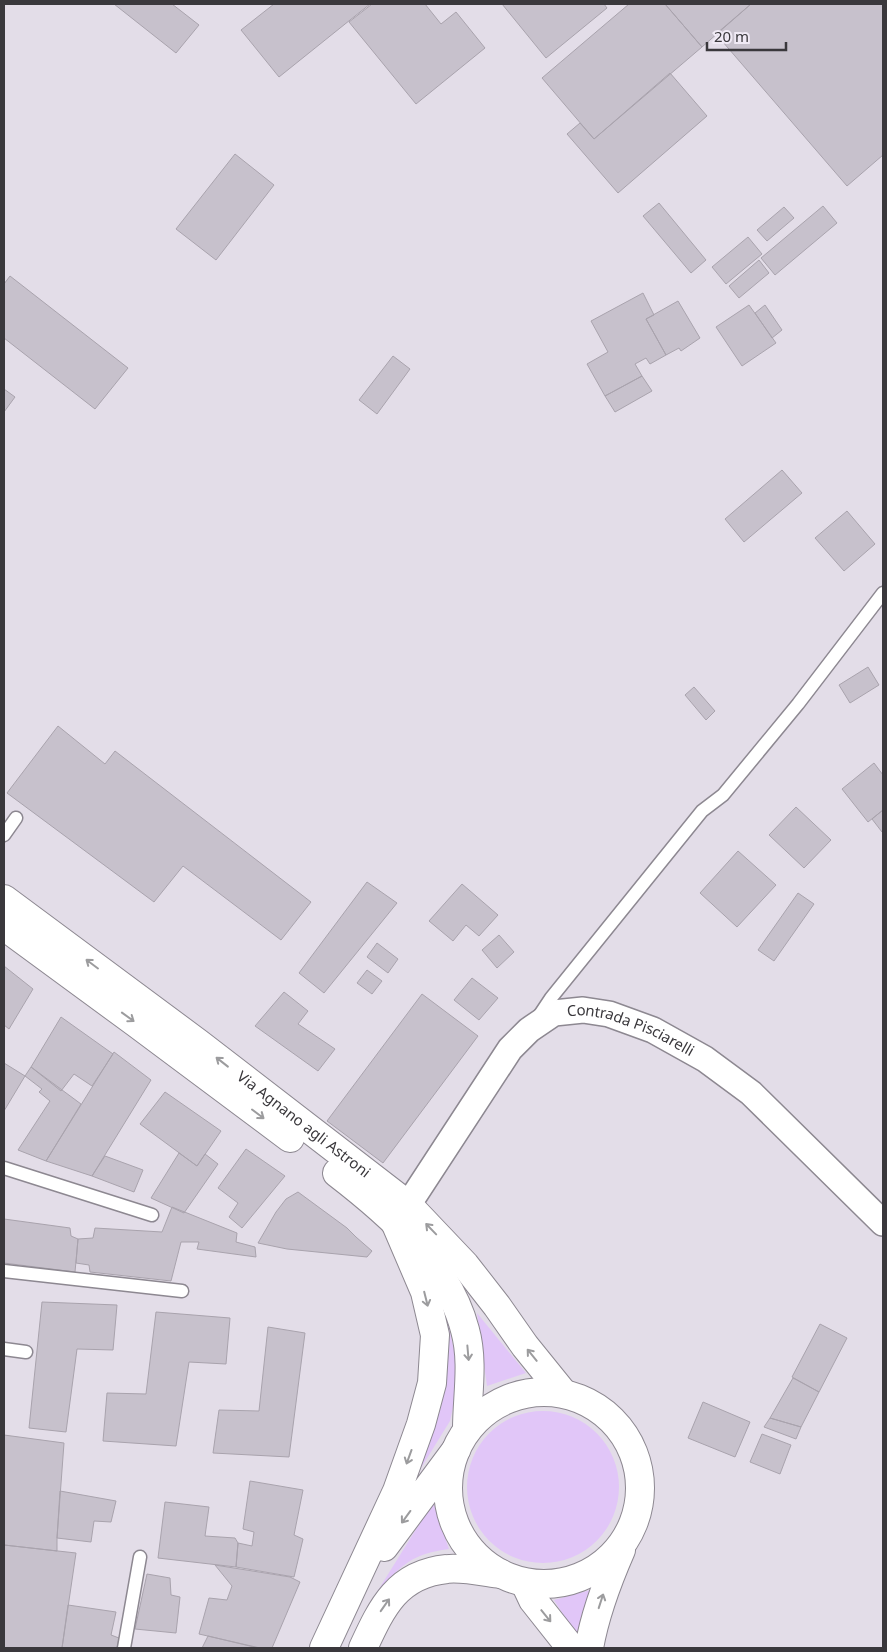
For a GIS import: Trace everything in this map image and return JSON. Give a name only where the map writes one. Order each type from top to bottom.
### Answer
[{"type":"main road","name":"Via Agnano agli Astroni","points":[[4,899],[198,1043],[401,1214],[465,1265],[497,1306],[524,1346],[562,1393]]},
{"type":"main road","name":"Via Agnano agli Astroni","points":[[4,926],[345,1179],[401,1214],[423,1252],[445,1283],[457,1306],[466,1331],[470,1386],[462,1439]]},
{"type":"main road","points":[[324,1648],[397,1491],[422,1424],[432,1383],[435,1335],[425,1292],[401,1214]]},
{"type":"main road","points":[[347,1596],[462,1439],[486,1411],[510,1398],[536,1392],[562,1393],[588,1402],[610,1417],[627,1438],[638,1462],[641,1489],[637,1516],[607,1582],[593,1625],[589,1648]]},
{"type":"main road","points":[[462,1439],[449,1470],[447,1490],[450,1510],[457,1530],[468,1548],[483,1563],[513,1578],[571,1648]]},
{"type":"main road","points":[[363,1648],[387,1601],[402,1585],[419,1575],[448,1568],[554,1584],[582,1577],[606,1562],[625,1540]]},
{"type":"street","name":"Contrada Pisciarelli","points":[[401,1214],[510,1049],[529,1030],[554,1013],[583,1010],[609,1014],[653,1030],[705,1059],[751,1093],[883,1223]]},
{"type":"lane","points":[[529,1030],[551,998],[702,812],[723,795],[798,704],[883,593]]},
{"type":"lane","points":[[4,835],[16,818]]},
{"type":"lane","points":[[4,1168],[152,1215]]},
{"type":"lane","points":[[4,1271],[182,1291]]},
{"type":"lane","points":[[4,1350],[26,1352]]},
{"type":"lane","points":[[124,1648],[140,1557]]},
{"type":"shaded area","points":[[445,1309],[457,1364],[456,1394],[450,1421],[413,1481],[441,1407],[448,1360]]},
{"type":"shaded area","points":[[477,1313],[526,1373],[487,1386]]},
{"type":"shaded area","points":[[543,1411],[558,1412],[572,1417],[597,1433],[613,1458],[618,1472],[618,1502],[613,1516],[597,1541],[572,1557],[558,1562],[543,1563],[528,1562],[514,1557],[489,1541],[473,1516],[468,1502],[467,1487],[468,1472],[473,1458],[489,1433],[514,1417],[528,1412]]},
{"type":"shaded area","points":[[433,1502],[449,1549],[425,1554],[408,1562],[377,1592]]},
{"type":"shaded area","points":[[594,1589],[579,1640],[554,1600]]},
{"type":"building","points":[[114,4],[172,4],[199,25],[176,53]]},
{"type":"building","points":[[274,4],[370,4],[279,77],[241,30]]},
{"type":"building","points":[[372,4],[425,4],[441,24],[456,12],[485,48],[416,104],[349,22]]},
{"type":"building","points":[[502,4],[604,4],[607,8],[546,58]]},
{"type":"building","points":[[629,4],[665,4],[702,47],[594,139],[542,78]]},
{"type":"building","points":[[665,4],[751,4],[702,47]]},
{"type":"building","points":[[751,4],[883,4],[883,155],[847,186],[716,34]]},
{"type":"building","points":[[670,73],[707,116],[618,193],[567,134],[580,123],[594,139]]},
{"type":"building","points":[[235,154],[274,185],[216,260],[176,229]]},
{"type":"building","points":[[659,203],[706,260],[691,273],[643,216]]},
{"type":"building","points":[[823,206],[837,223],[775,275],[761,258]]},
{"type":"building","points":[[784,207],[794,218],[767,241],[757,230]]},
{"type":"building","points":[[748,237],[762,254],[726,284],[712,267]]},
{"type":"building","points":[[759,260],[769,273],[739,298],[729,286]]},
{"type":"building","points":[[10,276],[128,368],[95,409],[4,338],[4,284]]},
{"type":"building","points":[[643,293],[654,315],[646,319],[666,355],[650,364],[646,358],[635,364],[642,376],[605,396],[587,364],[608,352],[591,321]]},
{"type":"building","points":[[678,301],[700,338],[681,351],[679,348],[666,355],[646,319]]},
{"type":"building","points":[[749,305],[776,343],[742,366],[716,327]]},
{"type":"building","points":[[765,305],[782,330],[772,338],[755,313]]},
{"type":"building","points":[[393,356],[410,369],[377,414],[359,400]]},
{"type":"building","points":[[642,376],[652,391],[615,412],[605,396]]},
{"type":"building","points":[[4,389],[15,397],[4,412]]},
{"type":"building","points":[[782,470],[802,493],[744,542],[725,519]]},
{"type":"building","points":[[847,511],[875,544],[844,571],[815,538]]},
{"type":"building","points":[[868,667],[879,685],[850,703],[839,685]]},
{"type":"building","points":[[694,687],[715,711],[706,720],[685,695]]},
{"type":"building","points":[[58,726],[105,764],[115,751],[311,902],[281,940],[183,866],[154,902],[7,793]]},
{"type":"building","points":[[874,763],[883,775],[883,810],[868,822],[842,789]]},
{"type":"building","points":[[796,807],[831,840],[804,868],[769,835]]},
{"type":"building","points":[[883,810],[883,830],[882,832],[872,819]]},
{"type":"building","points":[[738,851],[776,885],[737,927],[700,893]]},
{"type":"building","points":[[367,882],[397,903],[324,993],[299,973]]},
{"type":"building","points":[[462,884],[498,915],[479,936],[466,925],[453,941],[429,921]]},
{"type":"building","points":[[798,893],[814,904],[774,961],[758,950]]},
{"type":"building","points":[[499,935],[514,952],[497,968],[482,950]]},
{"type":"building","points":[[377,943],[398,959],[388,973],[367,957]]},
{"type":"building","points":[[4,966],[33,989],[9,1029],[4,1025]]},
{"type":"building","points":[[367,970],[382,981],[372,994],[357,983]]},
{"type":"building","points":[[472,978],[498,998],[479,1020],[454,1000]]},
{"type":"building","points":[[284,992],[308,1011],[298,1024],[335,1049],[318,1071],[255,1026]]},
{"type":"building","points":[[422,994],[478,1036],[383,1163],[327,1121]]},
{"type":"building","points":[[61,1017],[113,1054],[92,1086],[74,1074],[61,1091],[31,1067]]},
{"type":"building","points":[[114,1052],[151,1080],[92,1176],[46,1161]]},
{"type":"building","points":[[4,1063],[25,1076],[4,1111]]},
{"type":"building","points":[[31,1067],[81,1104],[46,1161],[18,1150],[50,1101],[39,1092],[42,1089],[25,1076]]},
{"type":"building","points":[[165,1092],[221,1131],[197,1166],[140,1124]]},
{"type":"building","points":[[246,1149],[285,1176],[242,1228],[229,1217],[238,1203],[218,1188]]},
{"type":"building","points":[[179,1153],[197,1166],[205,1154],[218,1164],[184,1213],[151,1198]]},
{"type":"building","points":[[105,1156],[143,1170],[134,1192],[92,1176]]},
{"type":"building","points":[[298,1192],[347,1228],[372,1251],[367,1257],[287,1249],[258,1243],[286,1199]]},
{"type":"building","points":[[172,1207],[237,1233],[236,1242],[255,1247],[256,1257],[197,1249],[199,1242],[181,1242],[171,1281],[90,1272],[89,1265],[76,1263],[78,1239],[93,1238],[95,1228],[162,1232]]},
{"type":"building","points":[[4,1219],[70,1228],[71,1236],[78,1239],[75,1272],[4,1263]]},
{"type":"building","points":[[42,1302],[117,1305],[113,1350],[77,1349],[66,1432],[29,1428]]},
{"type":"building","points":[[156,1312],[230,1318],[226,1364],[189,1362],[176,1446],[103,1441],[107,1393],[146,1394]]},
{"type":"building","points":[[820,1324],[847,1338],[819,1392],[792,1377]]},
{"type":"building","points":[[268,1327],[305,1333],[289,1457],[213,1453],[219,1410],[259,1411]]},
{"type":"building","points":[[793,1378],[819,1392],[801,1427],[770,1418]]},
{"type":"building","points":[[703,1402],[750,1422],[735,1457],[688,1438]]},
{"type":"building","points":[[770,1418],[801,1427],[796,1439],[764,1427]]},
{"type":"building","points":[[762,1434],[791,1445],[780,1474],[750,1462]]},
{"type":"building","points":[[4,1435],[64,1443],[57,1551],[4,1545]]},
{"type":"building","points":[[250,1481],[303,1490],[294,1535],[303,1539],[294,1577],[236,1567],[238,1543],[252,1546],[254,1532],[243,1529]]},
{"type":"building","points":[[60,1491],[116,1501],[111,1522],[94,1521],[91,1542],[57,1538]]},
{"type":"building","points":[[165,1502],[209,1507],[205,1536],[235,1538],[238,1543],[236,1567],[158,1558]]},
{"type":"building","points":[[4,1545],[76,1553],[62,1648],[4,1648]]},
{"type":"building","points":[[215,1565],[290,1577],[300,1582],[272,1648],[260,1648],[199,1634],[209,1598],[227,1600],[232,1586]]},
{"type":"building","points":[[147,1574],[170,1578],[171,1595],[180,1597],[176,1633],[135,1629]]},
{"type":"building","points":[[68,1605],[116,1612],[111,1635],[119,1638],[117,1648],[62,1648]]},
{"type":"building","points":[[208,1636],[258,1648],[202,1648]]}]
